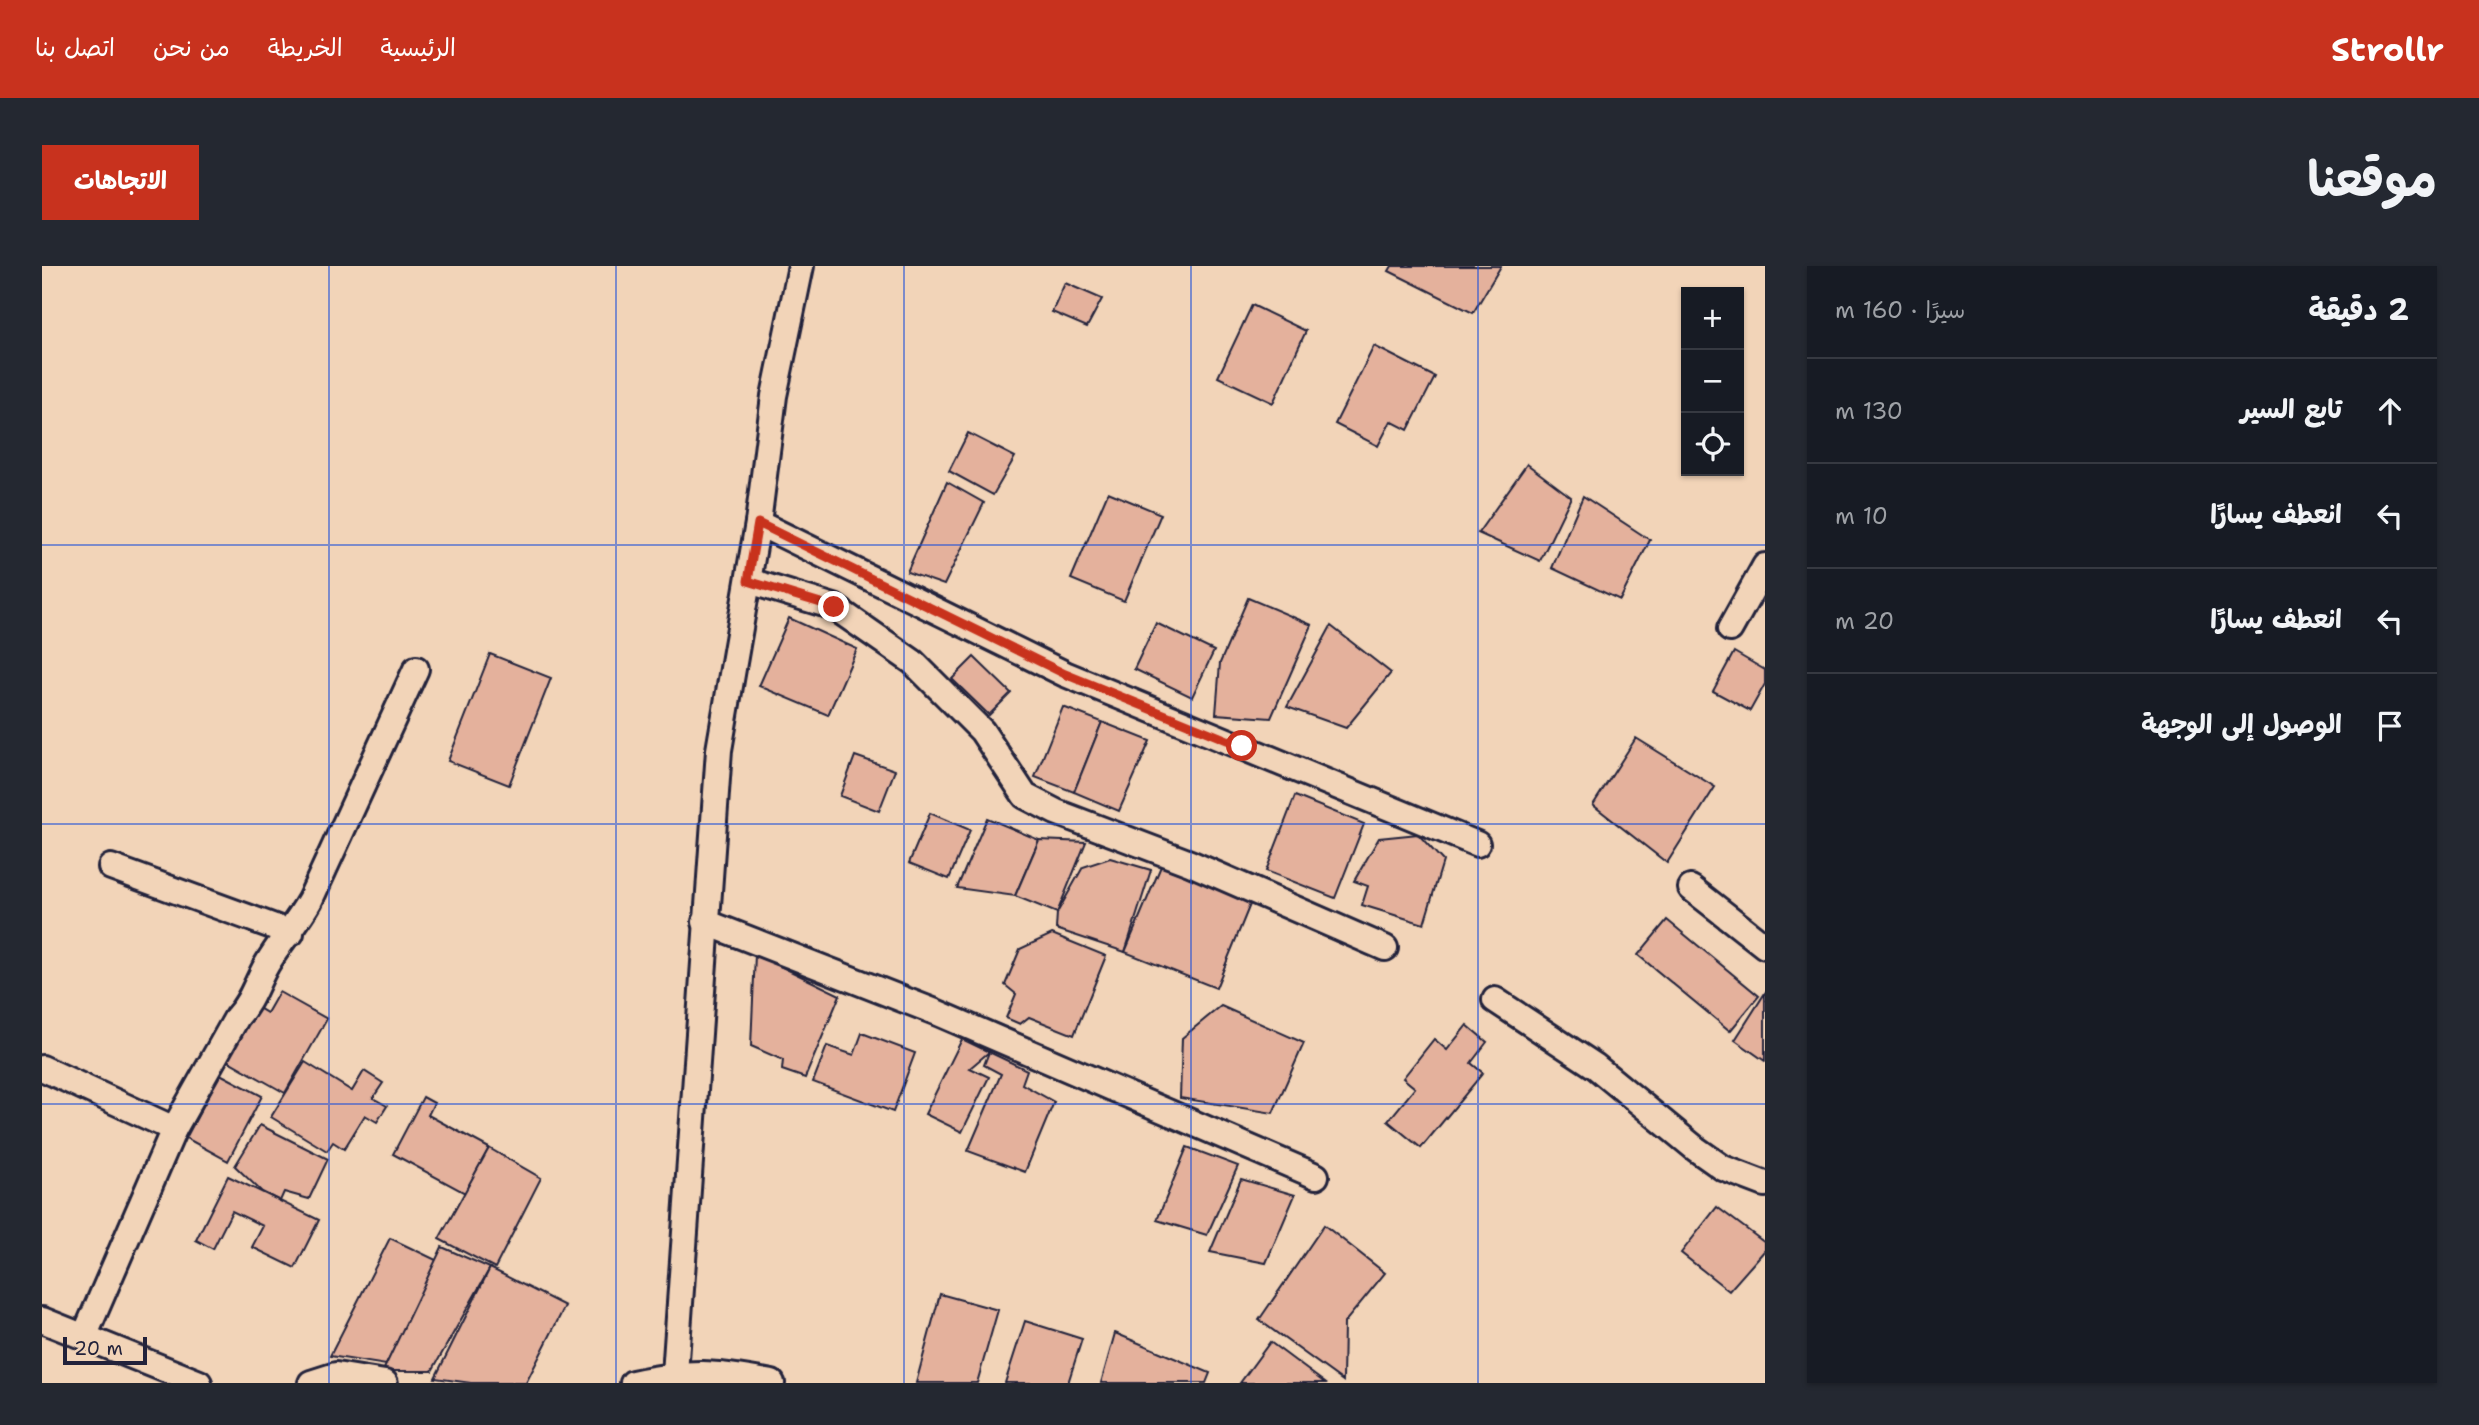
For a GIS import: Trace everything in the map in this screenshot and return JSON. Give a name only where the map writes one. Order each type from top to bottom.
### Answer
[{"type":"street","points":[[675,1374],[719,750],[758,523],[774,396],[801,266]]},
{"type":"street","points":[[758,523],[1065,674],[1477,844]]},
{"type":"street","points":[[1731,629],[1765,566]]},
{"type":"street","points":[[748,581],[834,607],[912,662],[982,731],[1025,796],[1056,812],[1190,863],[1385,948]]},
{"type":"street","points":[[84,1337],[174,1129],[237,1017],[250,1003],[265,967],[291,933],[360,797],[416,669]]},
{"type":"street","points":[[111,867],[291,933]]},
{"type":"street","points":[[1691,888],[1765,946]]},
{"type":"street","points":[[705,922],[938,1013],[1316,1176]]},
{"type":"street","points":[[1495,1000],[1595,1066],[1723,1168],[1765,1184]]},
{"type":"street","points":[[42,1068],[174,1129]]},
{"type":"street","points":[[42,1321],[199,1383]]},
{"type":"street","points":[[633,1383],[675,1374],[717,1373],[772,1383]]},
{"type":"street","points":[[311,1383],[336,1375],[385,1383]]},
{"type":"building","points":[[1392,266],[1501,266],[1473,313],[1389,271]]},
{"type":"building","points":[[1065,283],[1102,299],[1087,327],[1052,312]]},
{"type":"building","points":[[1252,305],[1306,331],[1273,403],[1218,377]]},
{"type":"building","points":[[1374,346],[1435,377],[1408,430],[1391,421],[1378,446],[1335,424]]},
{"type":"building","points":[[968,433],[1015,457],[993,495],[949,471]]},
{"type":"building","points":[[1527,464],[1571,497],[1540,561],[1478,533]]},
{"type":"building","points":[[947,482],[984,503],[944,585],[907,572]]},
{"type":"building","points":[[1108,492],[1161,514],[1124,601],[1071,579]]},
{"type":"building","points":[[1583,496],[1650,540],[1620,600],[1552,568]]},
{"type":"building","points":[[1248,598],[1312,625],[1271,718],[1216,714],[1220,663]]},
{"type":"building","points":[[789,618],[857,649],[828,715],[759,686]]},
{"type":"building","points":[[1156,623],[1214,651],[1192,697],[1134,669]]},
{"type":"building","points":[[1331,626],[1391,673],[1346,728],[1287,707]]},
{"type":"building","points":[[1734,652],[1765,670],[1765,684],[1750,711],[1713,691]]},
{"type":"building","points":[[490,654],[551,678],[509,785],[448,761]]},
{"type":"building","points":[[974,657],[1011,693],[989,715],[952,679]]},
{"type":"building","points":[[1063,707],[1102,722],[1074,792],[1035,777]]},
{"type":"building","points":[[1102,722],[1150,741],[1119,811],[1074,792]]},
{"type":"building","points":[[1636,738],[1715,787],[1667,863],[1593,805]]},
{"type":"building","points":[[855,756],[895,770],[879,811],[840,796]]},
{"type":"building","points":[[1295,796],[1364,824],[1335,898],[1266,871]]},
{"type":"building","points":[[930,813],[970,830],[949,879],[909,863]]},
{"type":"building","points":[[987,818],[1039,840],[1015,896],[957,888]]},
{"type":"building","points":[[1418,834],[1443,861],[1424,924],[1362,905],[1368,886],[1354,881],[1379,838]]},
{"type":"building","points":[[1039,840],[1086,842],[1057,913],[1015,896]]},
{"type":"building","points":[[1110,858],[1151,870],[1125,952],[1056,929],[1057,913],[1083,867]]},
{"type":"building","points":[[1161,866],[1251,902],[1216,988],[1125,952]]},
{"type":"building","points":[[1667,920],[1759,996],[1730,1031],[1638,955]]},
{"type":"building","points":[[1052,934],[1106,956],[1074,1035],[1029,1017],[1020,1024],[1006,1018],[1016,994],[1005,985],[1020,949]]},
{"type":"building","points":[[755,954],[840,995],[805,1078],[782,1070],[783,1060],[751,1046]]},
{"type":"building","points":[[279,992],[327,1019],[285,1093],[220,1056],[250,1003],[267,1013]]},
{"type":"building","points":[[1765,993],[1765,1061],[1735,1040]]},
{"type":"building","points":[[1221,1006],[1304,1043],[1273,1113],[1180,1098],[1182,1038]]},
{"type":"building","points":[[1467,1025],[1487,1042],[1471,1063],[1483,1073],[1421,1148],[1388,1121],[1415,1088],[1403,1078],[1434,1039],[1447,1050]]},
{"type":"building","points":[[862,1033],[915,1053],[893,1112],[813,1082],[827,1046],[854,1055]]},
{"type":"building","points":[[962,1039],[989,1052],[970,1068],[989,1077],[962,1132],[925,1114]]},
{"type":"building","points":[[989,1052],[1027,1070],[1022,1084],[1054,1102],[1025,1172],[968,1151],[1001,1074],[984,1065]]},
{"type":"building","points":[[305,1062],[352,1091],[364,1071],[383,1083],[373,1098],[387,1106],[377,1122],[365,1115],[344,1149],[333,1142],[327,1151],[271,1117]]},
{"type":"building","points":[[220,1074],[262,1096],[228,1161],[186,1138]]},
{"type":"building","points":[[423,1097],[434,1103],[428,1115],[489,1148],[465,1193],[393,1154]]},
{"type":"building","points":[[260,1125],[328,1159],[309,1199],[284,1192],[280,1201],[262,1192],[235,1166]]},
{"type":"building","points":[[1187,1147],[1238,1166],[1207,1235],[1157,1220]]},
{"type":"building","points":[[489,1148],[541,1178],[495,1268],[439,1239]]},
{"type":"building","points":[[228,1176],[319,1220],[295,1268],[252,1247],[263,1226],[232,1211],[213,1249],[196,1240]]},
{"type":"building","points":[[1241,1179],[1295,1195],[1266,1263],[1210,1252]]},
{"type":"building","points":[[1717,1207],[1765,1243],[1765,1250],[1729,1291],[1681,1253]]},
{"type":"building","points":[[1324,1225],[1385,1273],[1344,1323],[1343,1381],[1259,1320]]},
{"type":"building","points":[[390,1238],[438,1261],[386,1365],[330,1356]]},
{"type":"building","points":[[442,1247],[490,1268],[432,1371],[383,1371]]},
{"type":"building","points":[[490,1268],[565,1306],[526,1383],[471,1383],[435,1378]]},
{"type":"building","points":[[940,1294],[998,1310],[977,1383],[916,1383]]},
{"type":"building","points":[[1025,1321],[1082,1339],[1068,1383],[1005,1383]]},
{"type":"building","points":[[1115,1333],[1210,1373],[1206,1383],[1101,1383]]},
{"type":"building","points":[[1270,1342],[1325,1383],[1240,1383]]},
{"type":"route","points":[[834,607],[748,581],[758,523],[1065,674],[1242,746]]}]
